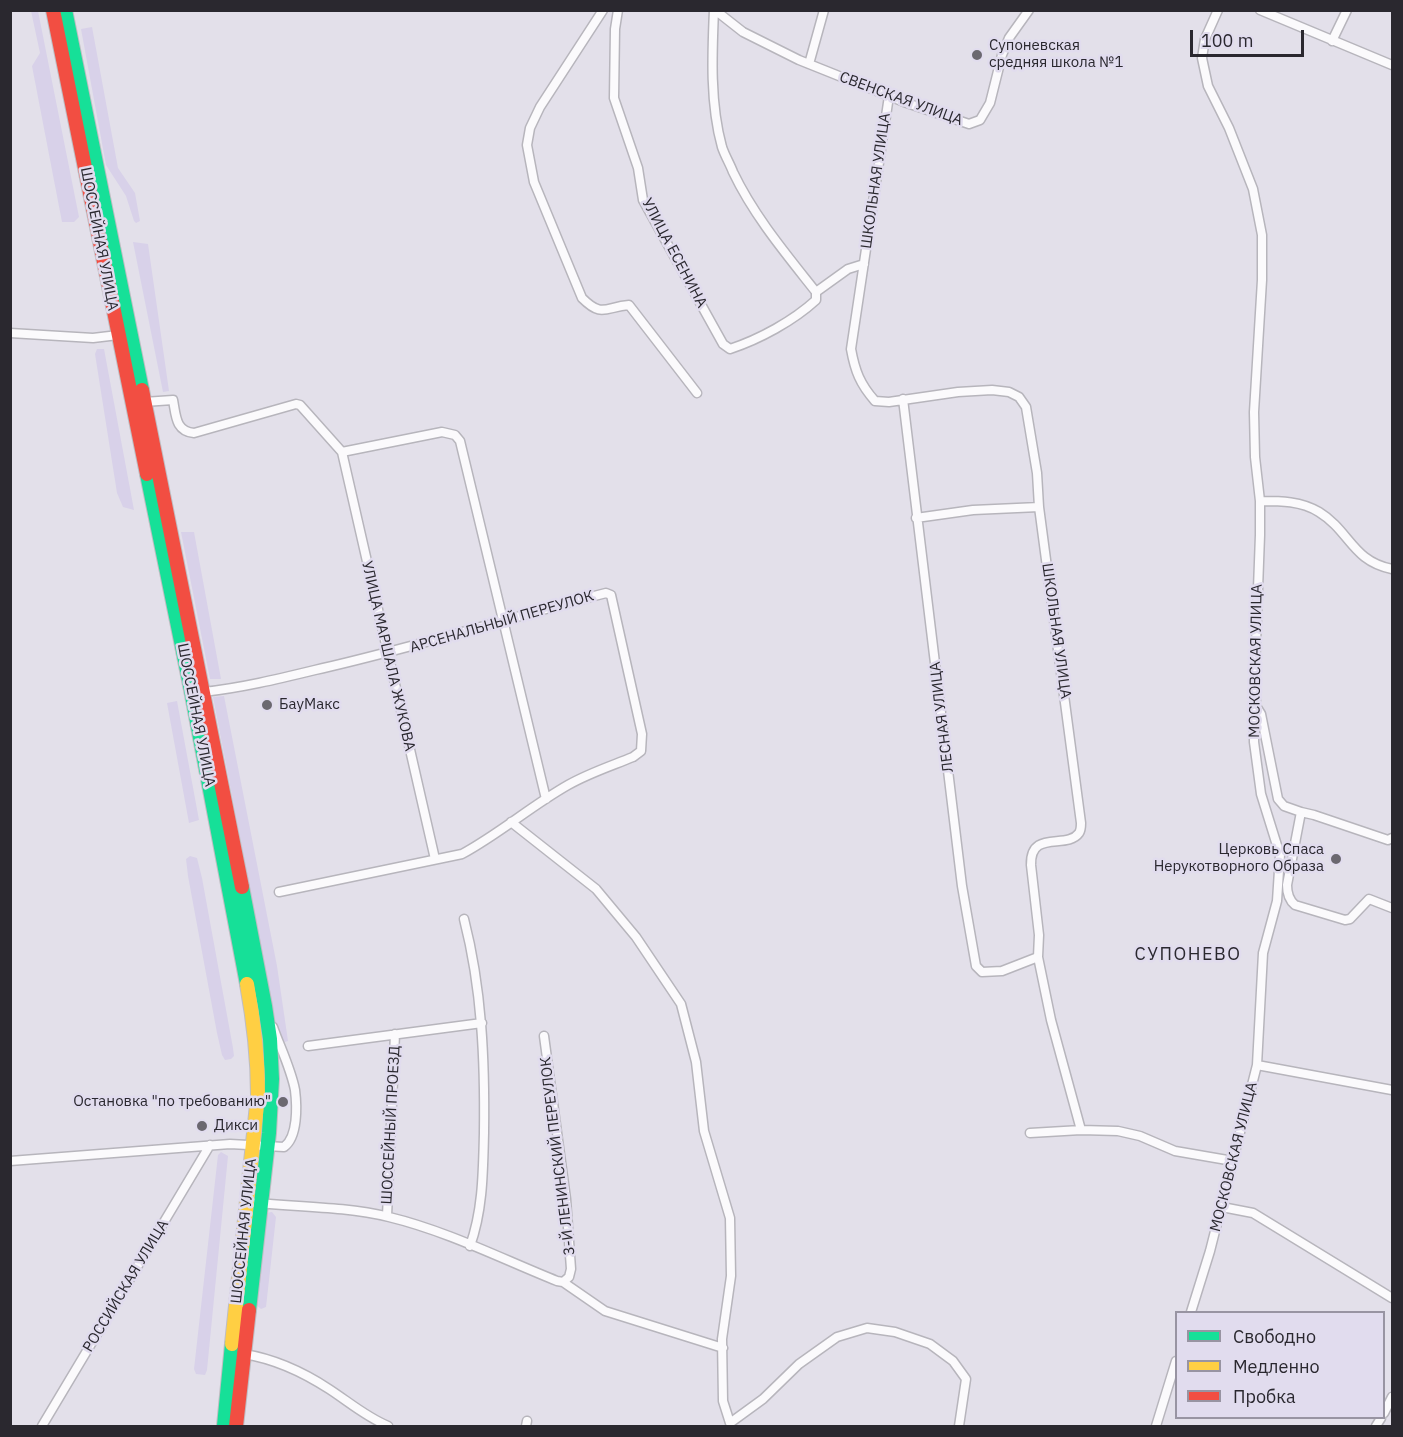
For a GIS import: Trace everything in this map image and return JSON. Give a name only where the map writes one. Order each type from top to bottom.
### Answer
[{"type":"main road","name":"ШОССЕЙНАЯ УЛИЦА","points":[[52,10],[253,1009],[259,1075],[260,1146]]},
{"type":"main road","name":"ШОССЕЙНАЯ УЛИЦА","points":[[65,10],[203,692],[270,1039],[272,1079],[260,1146],[224,1426]]},
{"type":"main road","name":"ШОССЕЙНАЯ УЛИЦА","points":[[236,1426],[244,1354],[254,1202]]},
{"type":"street","points":[[603,10],[540,107],[530,128],[527,145],[534,182],[582,298],[593,309],[603,311],[629,305],[697,393]]},
{"type":"street","name":"УЛИЦА ЕСЕНИНА","points":[[618,10],[615,29],[614,98],[638,168],[643,200],[723,344],[730,350],[766,333],[805,310],[816,300],[816,292]]},
{"type":"street","points":[[715,10],[712,50],[716,114],[723,150],[740,187],[774,239],[816,292],[848,269],[864,264]]},
{"type":"street","name":"СВЕНСКАЯ УЛИЦА","points":[[715,10],[743,32],[808,64],[969,124],[980,120],[990,104],[1005,46],[1029,10]]},
{"type":"street","points":[[726,20],[729,10]]},
{"type":"street","points":[[808,64],[824,10]]},
{"type":"street","name":"МОСКОВСКАЯ УЛИЦА","points":[[1191,1311],[1222,1207],[1257,1065],[1263,953],[1277,901],[1280,855],[1261,794],[1254,742],[1260,501],[1255,457],[1254,412],[1262,280],[1262,235],[1253,189],[1229,128],[1208,86],[1202,58],[1205,39],[1218,10]]},
{"type":"street","points":[[1260,10],[1392,65]]},
{"type":"street","points":[[1332,41],[1347,10]]},
{"type":"street","name":"ШКОЛЬНАЯ УЛИЦА","points":[[889,96],[851,349],[854,368],[865,389],[875,401],[889,402],[992,390],[1009,392],[1018,397],[1026,407],[1037,473],[1039,507],[1081,824],[1079,833],[1071,839],[1046,842],[1038,846],[1031,858],[1038,957],[1051,1020],[1081,1130]]},
{"type":"street","points":[[10,333],[93,338],[118,335]]},
{"type":"street","name":"ЛЕСНАЯ УЛИЦА","points":[[903,399],[962,886],[976,966],[982,972],[1002,971],[1038,957]]},
{"type":"street","points":[[144,402],[173,400],[180,427],[184,431],[194,433],[296,404],[300,405],[342,452],[442,432],[455,435],[460,441],[546,799]]},
{"type":"street","name":"УЛИЦА МАРШАЛА ЖУКОВА","points":[[342,452],[435,859]]},
{"type":"street","points":[[1260,501],[1292,502],[1320,512],[1370,562],[1392,569]]},
{"type":"street","points":[[916,518],[973,510],[1039,507]]},
{"type":"street","name":"АРСЕНАЛЬНЫЙ ПЕРЕУЛОК","points":[[203,692],[250,685],[387,654],[606,592],[610,595],[642,734],[641,751],[633,757],[569,784],[462,854],[279,892]]},
{"type":"street","points":[[1256,706],[1261,714],[1278,799],[1284,806],[1388,840],[1392,838]]},
{"type":"street","points":[[1301,812],[1287,885],[1288,896],[1295,905],[1345,920],[1350,919],[1369,899],[1392,908]]},
{"type":"street","points":[[511,822],[596,889],[636,937],[681,1004],[696,1062],[704,1131],[730,1218],[731,1276],[723,1348],[723,1401],[732,1425],[799,1364],[837,1337],[867,1328],[895,1332],[930,1344],[953,1361],[966,1379],[959,1426]]},
{"type":"street","points":[[464,919],[476,970],[482,1023],[484,1105],[483,1180],[476,1226],[470,1246]]},
{"type":"street","points":[[10,1161],[239,1143],[284,1148],[290,1142],[293,1130],[295,1096],[292,1080],[265,1006]]},
{"type":"street","points":[[308,1046],[482,1023]]},
{"type":"street","name":"ШОССЕЙНЫЙ ПРОЕЗД","points":[[387,1216],[395,1034]]},
{"type":"street","name":"3-Й ЛЕНИНСКИЙ ПЕРЕУЛОК","points":[[544,1036],[566,1199],[571,1269],[569,1277],[563,1282]]},
{"type":"street","points":[[1257,1065],[1392,1090]]},
{"type":"street","points":[[1030,1133],[1081,1130],[1118,1131],[1140,1136],[1175,1151],[1233,1161]]},
{"type":"street","name":"РОССИЙСКАЯ УЛИЦА","points":[[42,1426],[210,1145]]},
{"type":"street","points":[[254,1202],[387,1216],[563,1282],[604,1311],[616,1316],[723,1348]]},
{"type":"street","points":[[1222,1207],[1253,1213],[1392,1298]]},
{"type":"street","points":[[244,1354],[262,1358],[305,1374],[362,1412],[388,1426]]},
{"type":"street","points":[[1156,1426],[1175,1364]]},
{"type":"shaded area","points":[[31,11],[38,11],[79,217],[74,222],[62,222],[32,66],[40,53]]},
{"type":"shaded area","points":[[92,27],[118,168],[135,193],[140,221],[136,223],[126,196],[106,165],[81,29]]},
{"type":"shaded area","points":[[133,242],[148,244],[169,391],[163,392]]},
{"type":"shaded area","points":[[97,349],[104,349],[134,510],[123,507],[117,493],[95,354]]},
{"type":"shaded area","points":[[181,532],[194,532],[221,679],[210,679]]},
{"type":"shaded area","points":[[224,696],[277,966],[288,1041],[285,1042],[280,1038],[277,1029],[213,697]]},
{"type":"shaded area","points":[[177,701],[199,820],[189,823],[167,703]]},
{"type":"shaded area","points":[[190,856],[197,858],[202,878],[233,1048],[234,1056],[231,1059],[225,1060],[222,1055],[217,1033],[188,876],[186,859]]},
{"type":"shaded area","points":[[221,1152],[228,1156],[205,1375],[196,1374],[194,1369],[218,1155]]},
{"type":"shaded area","points":[[272,1212],[276,1217],[266,1307],[261,1309],[256,1305],[265,1213]]},
{"type":"traffic: fast","points":[[65,10],[142,390]]},
{"type":"traffic: fast","points":[[147,474],[247,984]]},
{"type":"traffic: fast","points":[[242,887],[265,1006],[270,1039],[272,1079],[269,1133],[249,1310]]},
{"type":"traffic: fast","points":[[224,1426],[232,1344]]},
{"type":"traffic: slow","points":[[232,1344],[258,1095],[255,1040],[247,984]]},
{"type":"traffic: jam","points":[[53,10],[147,474]]},
{"type":"traffic: jam","points":[[142,390],[242,887]]},
{"type":"traffic: jam","points":[[236,1426],[249,1310]]},
{"type":"place","name":"Супоневская средняя школа №1","points":[[977,55]]},
{"type":"place","name":"БауМакс","points":[[267,705]]},
{"type":"place","name":"Церковь Спаса Нерукотворного Образа","points":[[1336,859]]},
{"type":"place","name":"Остановка \"по требованию\"","points":[[283,1102]]},
{"type":"place","name":"Дикси","points":[[202,1126]]},
{"type":"district","name":"СУПОНЕВО","points":[[1188,955]]}]
